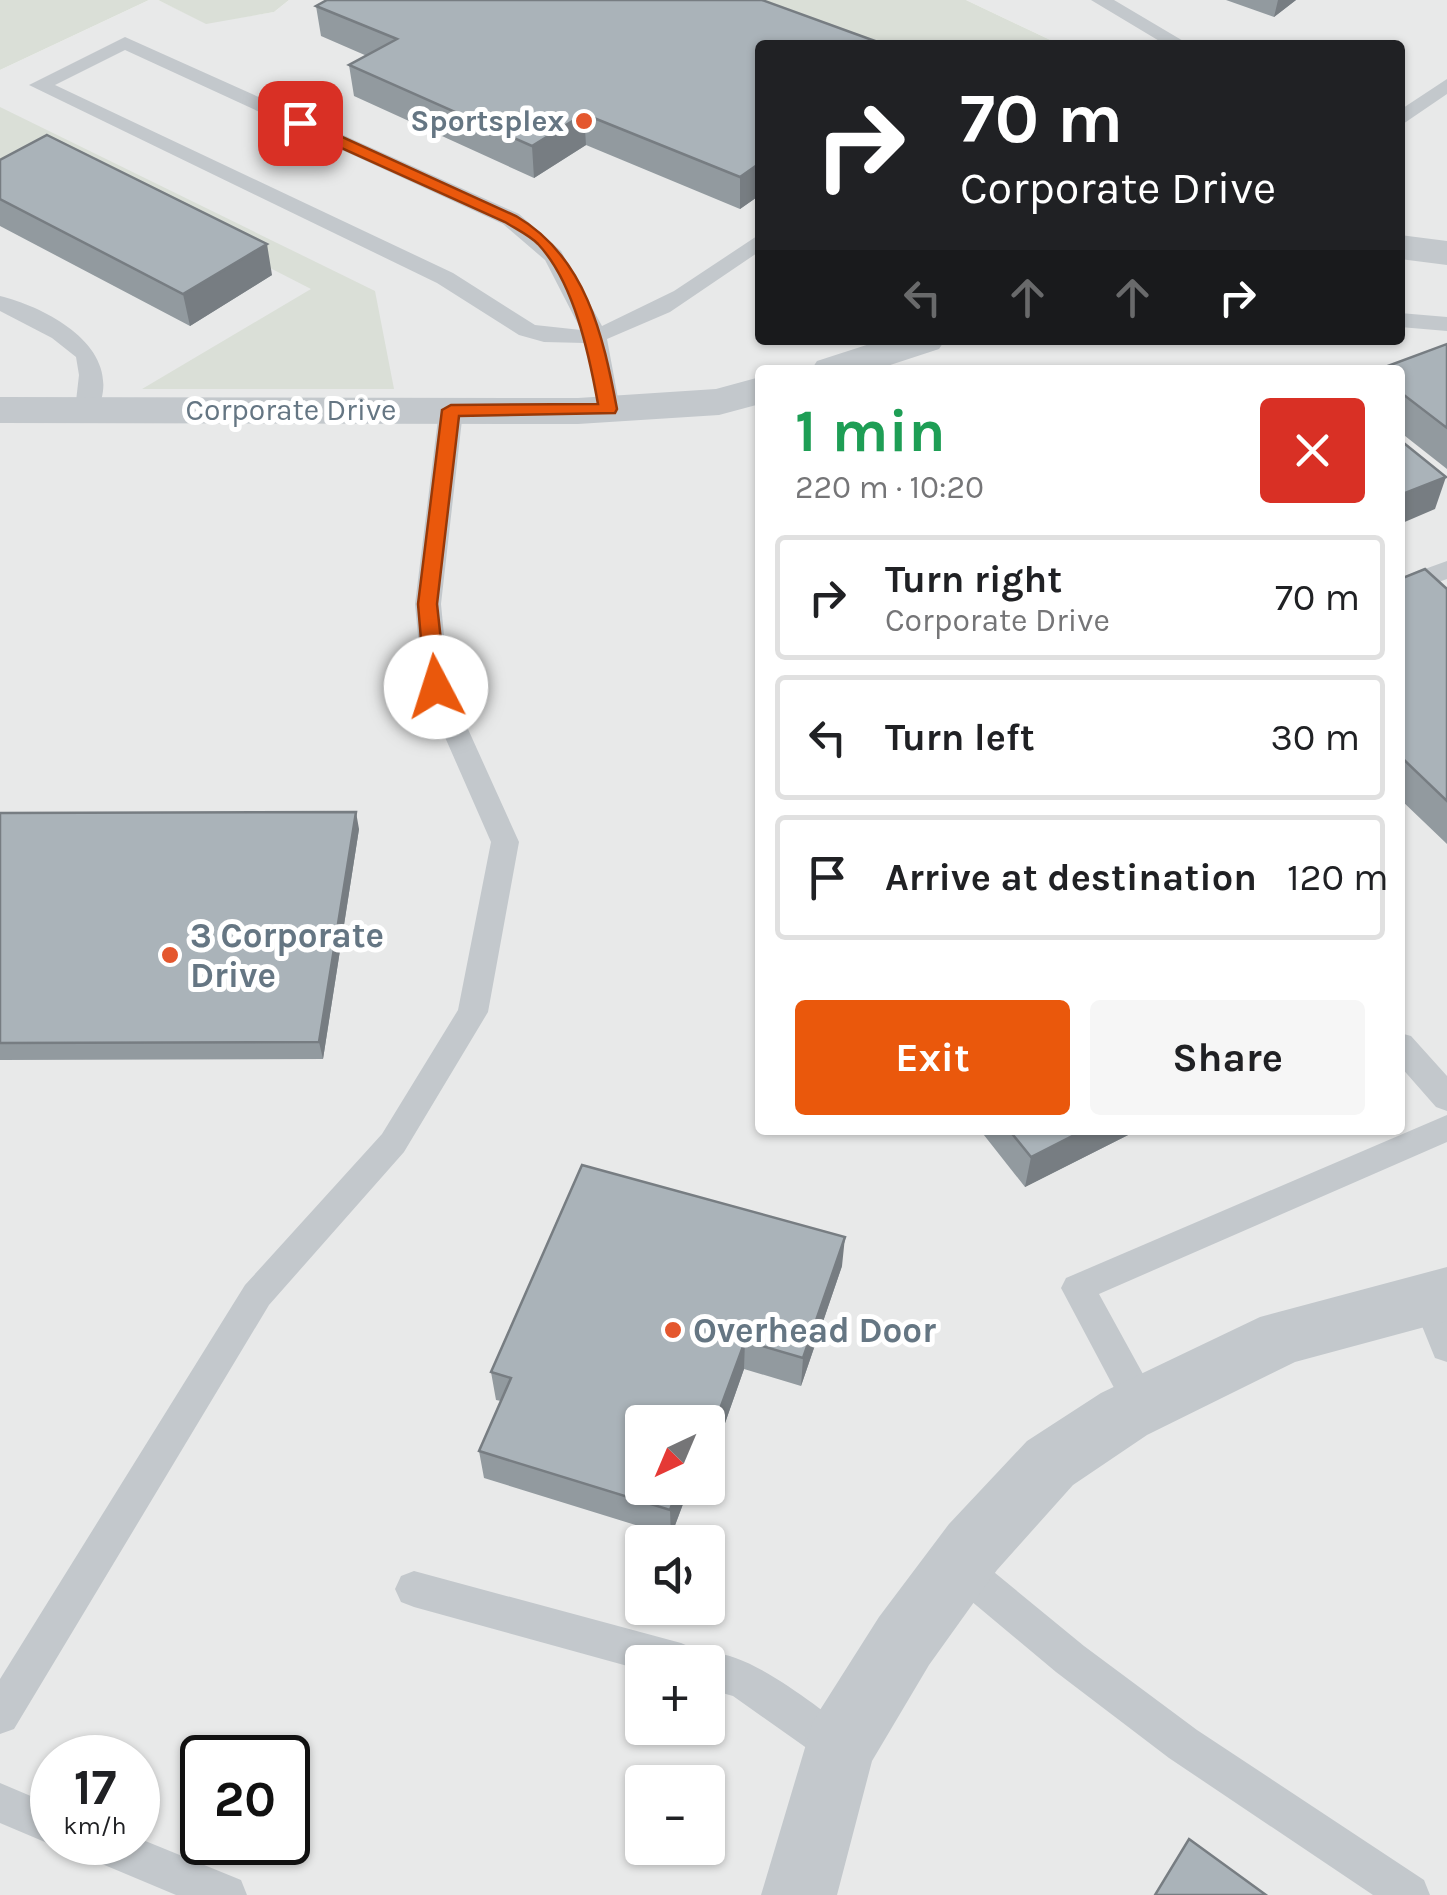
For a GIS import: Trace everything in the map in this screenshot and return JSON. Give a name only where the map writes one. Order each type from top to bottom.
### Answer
[{"type":"street","points":[[1405,248],[1447,252]]},
{"type":"street","points":[[847,365],[909,345]]},
{"type":"street","name":"Corporate Drive","points":[[0,410],[608,409],[719,402],[755,391]]},
{"type":"street","points":[[799,1895],[838,1747],[904,1641],[959,1567],[1050,1463],[1142,1405],[1282,1337],[1440,1313]]},
{"type":"lane","points":[[1100,0],[1171,40]]},
{"type":"lane","points":[[608,409],[595,336],[554,252],[540,236],[511,219],[124,43],[39,85],[444,278],[481,298],[506,322],[546,338],[595,336],[644,320],[686,296],[755,245]]},
{"type":"lane","points":[[1405,116],[1447,86]]},
{"type":"lane","points":[[0,303],[22,311],[86,352],[91,368],[87,410]]},
{"type":"lane","points":[[1405,320],[1447,324]]},
{"type":"lane","points":[[0,1714],[257,1295],[393,1143],[473,1012],[505,842],[436,687],[428,604],[451,410]]},
{"type":"lane","points":[[1405,586],[1447,570]]},
{"type":"lane","points":[[1405,1051],[1447,1098]]},
{"type":"lane","points":[[1142,1405],[1078,1288],[1447,1128]]},
{"type":"lane","points":[[959,1567],[1070,1659],[1182,1744],[1409,1895]]},
{"type":"lane","points":[[414,1589],[625,1647]]},
{"type":"lane","points":[[725,1675],[744,1680],[838,1747]]},
{"type":"lane","points":[[0,1803],[30,1815]]},
{"type":"lane","points":[[153,1865],[226,1895]]},
{"type":"shaded area","points":[[0,0],[149,0],[0,70]]},
{"type":"shaded area","points":[[149,0],[158,0],[206,23],[274,12],[289,0],[757,0],[755,345],[1405,345],[1405,40],[1050,40],[966,0],[1447,0],[1447,1895],[0,1895],[0,70]]},
{"type":"shaded area","points":[[158,0],[289,0],[274,12],[206,24]]},
{"type":"shaded area","points":[[757,0],[966,0],[1050,40],[851,40]]},
{"type":"shaded area","points":[[0,107],[375,291],[394,389],[142,389],[311,289],[43,152],[0,178]]},
{"type":"building","name":"Sportsplex","points":[[327,0],[762,0],[872,40],[755,40],[755,166],[740,177],[584,114],[532,146],[349,65],[397,39],[316,6]]},
{"type":"building","points":[[47,135],[267,244],[183,294],[0,199],[0,160]]},
{"type":"building","points":[[1447,344],[1447,428],[1405,396],[1405,365],[1390,365]]},
{"type":"building","points":[[1405,444],[1446,477],[1405,493]]},
{"type":"building","points":[[1425,569],[1447,589],[1447,801],[1405,761],[1405,577]]},
{"type":"building","name":"3 Corporate Drive","points":[[356,812],[319,1042],[0,1043],[0,813]]},
{"type":"building","points":[[1013,1135],[1074,1135],[1031,1157]]},
{"type":"building","name":"Overhead Door","points":[[582,1165],[845,1237],[803,1358],[745,1341],[721,1405],[625,1405],[625,1496],[479,1451],[511,1378],[491,1372]]},
{"type":"building","points":[[1189,1839],[1266,1895],[1155,1895]]},
{"type":"place","name":"Sportsplex","points":[[584,121]]},
{"type":"place","name":"3 Corporate Drive","points":[[170,955]]},
{"type":"place","name":"Overhead Door","points":[[673,1330]]},
{"type":"route","points":[[300,123],[511,219],[540,236],[554,252],[595,336],[608,409],[451,410],[428,604],[436,687]]}]
